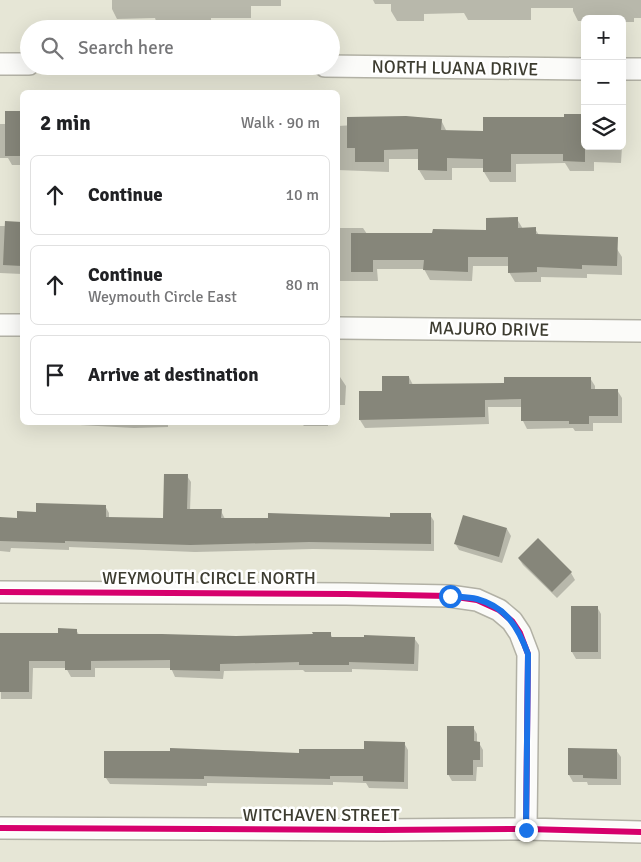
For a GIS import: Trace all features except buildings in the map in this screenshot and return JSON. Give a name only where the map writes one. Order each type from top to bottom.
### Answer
[{"type":"street","points":[[0,64],[20,64]]},
{"type":"street","name":"NORTH LUANA DRIVE","points":[[340,66],[581,69]]},
{"type":"street","points":[[626,69],[641,69]]},
{"type":"street","points":[[0,325],[20,325]]},
{"type":"street","name":"MAJURO DRIVE","points":[[340,328],[641,331]]},
{"type":"street","name":"WEYMOUTH CIRCLE NORTH","points":[[0,592],[355,594],[450,596],[477,600],[499,610],[512,621],[520,633],[528,654],[526,830]]},
{"type":"street","name":"WITCHAVEN STREET","points":[[0,828],[641,832]]},
{"type":"cycle path","points":[[0,592],[346,594],[449,596],[477,600],[499,610],[512,621],[520,633],[528,654],[526,829]]},
{"type":"cycle path","points":[[0,828],[526,829],[641,832]]},
{"type":"route","points":[[450,596],[477,600],[499,610],[512,621],[520,633],[528,654],[526,830]]}]
